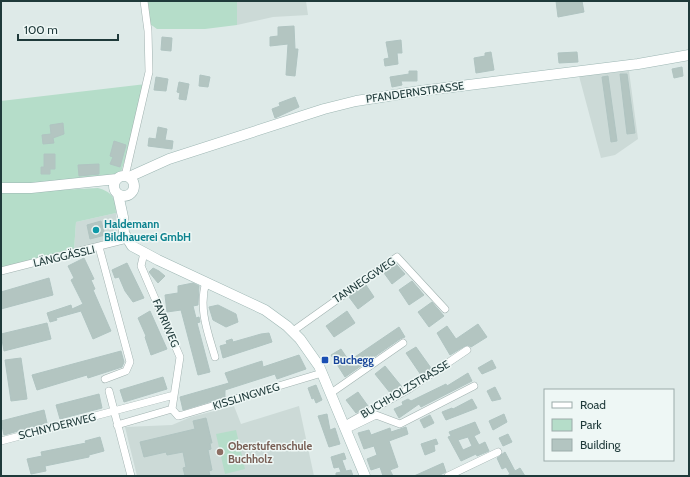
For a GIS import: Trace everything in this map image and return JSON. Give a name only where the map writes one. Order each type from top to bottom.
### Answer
[{"type":"main road","name":"PFANDERNSTRASSE","points":[[1,188],[32,188],[95,182],[124,177],[175,157],[324,109],[356,101],[435,89],[638,64],[689,55]]},
{"type":"main road","name":"PFANDERNSTRASSE","points":[[132,190],[151,167]]},
{"type":"main road","points":[[123,217],[132,190],[133,180],[124,177],[114,184],[127,239],[132,246],[265,310],[293,332],[312,355],[322,373],[365,476]]},
{"type":"main road","points":[[95,182],[124,196],[132,190]]},
{"type":"street","points":[[124,177],[149,72],[148,31],[144,1]]},
{"type":"street","name":"LÄNGGÄSSLI","points":[[1,271],[127,239]]},
{"type":"street","points":[[99,247],[130,362],[126,371],[106,379]]},
{"type":"street","name":"FAVRIWEG","points":[[144,253],[141,266],[180,357],[172,410]]},
{"type":"street","name":"TANNEGGWEG","points":[[293,332],[397,257],[445,309]]},
{"type":"street","points":[[206,282],[203,300],[204,315],[215,357]]},
{"type":"street","points":[[331,394],[403,343]]},
{"type":"street","name":"BUCHHOLZSTRASSE","points":[[344,428],[409,389],[467,350]]},
{"type":"street","name":"KISSLINGWEG","points":[[172,410],[174,413],[182,415],[322,373]]},
{"type":"street","points":[[344,428],[376,415],[400,424],[474,386]]},
{"type":"street","points":[[108,391],[131,476]]},
{"type":"street","name":"SCHNYDERWEG","points":[[1,441],[174,395]]},
{"type":"street","points":[[117,425],[172,410]]},
{"type":"street","points":[[448,476],[498,452]]},
{"type":"shaded area","points":[[237,1],[306,1],[308,15],[273,17],[237,25]]},
{"type":"shaded area","points":[[629,71],[638,139],[615,155],[601,158],[579,76]]},
{"type":"shaded area","points":[[116,213],[117,233],[110,241],[74,250],[76,222]]},
{"type":"shaded area","name":"Oberstufenschule Buchholz","points":[[234,406],[241,424],[299,406],[314,476],[137,476],[125,427],[172,425],[191,417]]},
{"type":"green space","points":[[148,1],[237,1],[237,25],[205,29],[157,29],[150,24]]},
{"type":"green space","points":[[146,84],[121,172],[114,176],[24,185],[1,184],[1,101]]},
{"type":"green space","points":[[98,188],[107,191],[112,196],[115,203],[116,213],[76,222],[74,250],[1,268],[1,193]]},
{"type":"green space","points":[[236,430],[245,469],[225,474],[216,434]]},
{"type":"building","points":[[556,1],[582,1],[584,12],[558,17]]},
{"type":"building","points":[[294,26],[295,49],[298,49],[295,76],[286,75],[288,44],[270,46],[270,37],[278,36],[278,27]]},
{"type":"building","points":[[162,37],[172,38],[171,51],[161,50]]},
{"type":"building","points":[[401,40],[402,53],[397,53],[398,64],[385,66],[384,59],[389,58],[386,42]]},
{"type":"building","points":[[491,52],[494,70],[476,73],[474,58],[485,56],[485,53]]},
{"type":"building","points":[[577,52],[578,62],[559,63],[558,53]]},
{"type":"building","points":[[682,67],[683,76],[674,78],[672,69]]},
{"type":"building","points":[[409,71],[417,71],[417,81],[401,81],[402,85],[392,87],[390,77],[409,74]]},
{"type":"building","points":[[620,74],[627,74],[635,133],[627,134]]},
{"type":"building","points":[[200,75],[210,77],[208,87],[199,86]]},
{"type":"building","points":[[608,76],[617,141],[611,142],[602,77]]},
{"type":"building","points":[[156,77],[168,79],[166,91],[154,90]]},
{"type":"building","points":[[179,82],[189,84],[186,100],[179,99],[180,93],[177,92]]},
{"type":"building","points":[[295,97],[299,107],[275,118],[272,109],[280,106],[279,103]]},
{"type":"building","points":[[63,123],[64,134],[53,138],[54,143],[43,144],[42,135],[51,134],[50,125]]},
{"type":"building","points":[[158,127],[167,129],[165,140],[173,141],[172,149],[148,146],[149,138],[156,139]]},
{"type":"building","points":[[114,141],[126,145],[120,167],[110,164],[113,157],[110,156]]},
{"type":"building","points":[[44,154],[55,154],[55,169],[50,169],[50,174],[41,174],[41,167],[44,167]]},
{"type":"building","points":[[99,164],[99,174],[79,176],[78,165]]},
{"type":"building","name":"Haldemann Bildhauerei GmbH","points":[[101,221],[105,235],[90,239],[87,225]]},
{"type":"building","points":[[84,258],[94,279],[91,280],[95,289],[93,290],[111,331],[93,339],[81,311],[56,318],[57,320],[50,322],[47,313],[71,305],[72,309],[83,304],[71,280],[74,278],[68,266]]},
{"type":"building","points":[[127,263],[144,298],[133,302],[125,291],[119,277],[115,278],[112,270]]},
{"type":"building","points":[[396,264],[405,274],[392,284],[384,273]]},
{"type":"building","points":[[153,268],[165,276],[158,283],[149,272]]},
{"type":"building","points":[[49,278],[53,295],[1,309],[1,292]]},
{"type":"building","points":[[412,281],[424,295],[409,305],[399,290]]},
{"type":"building","points":[[193,283],[199,286],[198,305],[193,306],[196,318],[199,317],[200,322],[197,323],[210,372],[198,375],[181,310],[167,312],[165,295],[178,293],[178,286]]},
{"type":"building","points":[[366,285],[374,297],[358,309],[349,297]]},
{"type":"building","points":[[432,302],[444,316],[429,327],[418,312]]},
{"type":"building","points":[[218,305],[236,314],[238,322],[226,327],[213,320],[209,307]]},
{"type":"building","points":[[150,311],[167,349],[151,355],[145,337],[146,336],[138,318]]},
{"type":"building","points":[[347,311],[355,323],[334,337],[326,326]]},
{"type":"building","points":[[47,323],[51,339],[4,351],[1,334]]},
{"type":"building","points":[[478,324],[487,337],[471,347],[468,345],[465,346],[450,355],[437,333],[447,326],[456,339]]},
{"type":"building","points":[[399,327],[405,337],[345,377],[331,355],[341,349],[349,361]]},
{"type":"building","points":[[269,333],[272,342],[223,358],[220,346],[227,344],[226,341],[232,339],[233,342]]},
{"type":"building","points":[[416,347],[431,368],[421,375],[406,353]]},
{"type":"building","points":[[121,351],[124,362],[122,367],[88,378],[87,375],[37,390],[32,375]]},
{"type":"building","points":[[299,355],[306,369],[277,379],[275,374],[225,390],[225,397],[183,410],[180,397],[229,383],[225,373],[262,361],[263,367]]},
{"type":"building","points":[[21,358],[27,399],[11,401],[5,360]]},
{"type":"building","points":[[492,360],[496,368],[482,374],[478,368]]},
{"type":"building","points":[[385,366],[402,387],[391,394],[375,374]]},
{"type":"building","points":[[468,373],[472,381],[421,407],[419,404],[399,418],[394,409],[403,405],[402,402],[408,399],[411,401],[446,384],[447,386]]},
{"type":"building","points":[[163,377],[167,389],[124,402],[120,390]]},
{"type":"building","points":[[316,385],[322,400],[316,403],[314,398],[312,399],[308,388]]},
{"type":"building","points":[[495,387],[501,399],[492,401],[487,391]]},
{"type":"building","points":[[358,392],[368,406],[356,413],[346,400]]},
{"type":"building","points":[[99,394],[102,408],[60,419],[56,405]]},
{"type":"building","points":[[472,399],[477,408],[446,420],[442,412],[452,408],[453,409]]},
{"type":"building","points":[[44,410],[47,423],[4,435],[1,421]]},
{"type":"building","points":[[327,414],[330,430],[335,428],[340,444],[329,447],[318,416]]},
{"type":"building","points":[[504,414],[507,422],[493,430],[489,421]]},
{"type":"building","points":[[430,415],[434,423],[424,428],[420,420]]},
{"type":"building","points":[[206,418],[212,443],[210,443],[211,449],[208,450],[212,470],[209,471],[210,476],[185,476],[183,468],[186,467],[183,452],[167,455],[166,452],[144,457],[140,442],[195,429],[193,421]]},
{"type":"building","points":[[475,422],[480,433],[474,436],[479,445],[485,442],[489,451],[477,456],[476,454],[461,461],[448,437],[451,436],[449,432]],"holes":[[[468,437],[472,446],[463,450],[458,440]]]},
{"type":"building","points":[[406,427],[408,434],[389,441],[398,467],[390,470],[393,476],[383,476],[380,467],[371,470],[367,459],[377,455],[374,446],[364,449],[358,433],[369,430],[371,435],[390,428],[391,432]]},
{"type":"building","points":[[508,434],[512,442],[503,446],[499,438]]},
{"type":"building","points":[[100,437],[104,451],[89,455],[89,457],[45,466],[46,471],[31,474],[27,459],[42,456],[41,452],[86,443],[85,441]]},
{"type":"building","points":[[436,439],[438,444],[434,445],[435,451],[425,455],[421,444]]},
{"type":"building","points":[[505,452],[515,471],[520,468],[525,476],[507,476],[510,474],[506,467],[502,469],[497,458]]},
{"type":"building","points":[[344,453],[346,459],[342,460],[346,471],[351,470],[353,476],[336,476],[336,473],[341,472],[339,467],[334,468],[331,457]]},
{"type":"building","points":[[443,463],[446,472],[438,476],[414,476]]},
{"type":"place","name":"Haldemann Bildhauerei GmbH","points":[[96,230]]},
{"type":"place","name":"Buchegg","points":[[325,360]]},
{"type":"place","name":"Oberstufenschule Buchholz","points":[[220,452]]}]
